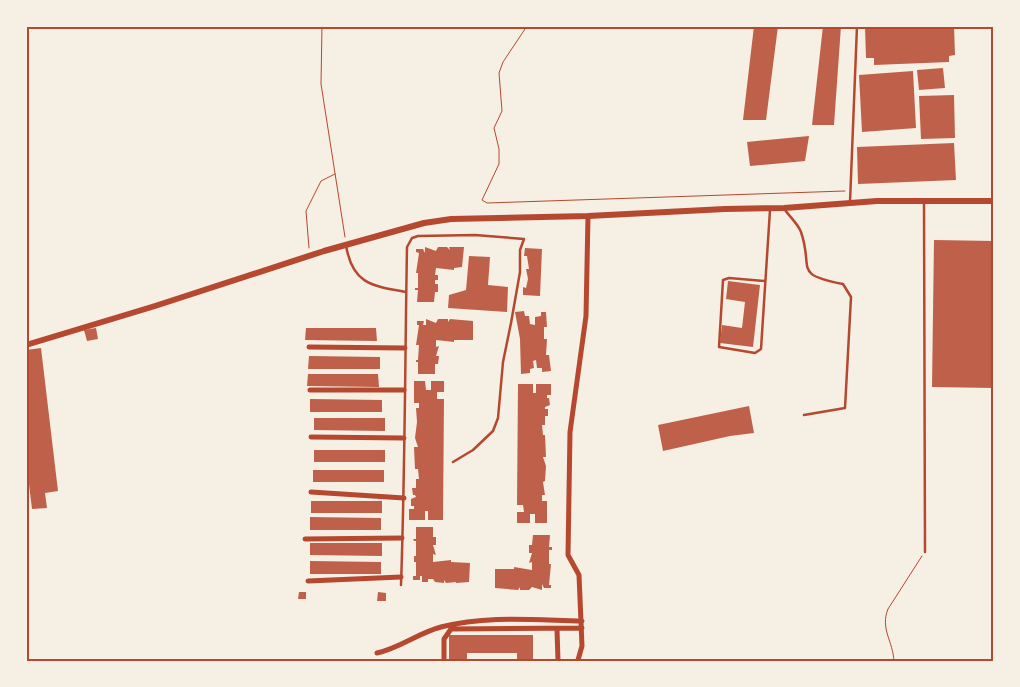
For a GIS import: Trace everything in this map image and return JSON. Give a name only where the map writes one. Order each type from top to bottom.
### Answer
[{"type":"street","points":[[26,345],[309,256],[451,218],[588,216],[784,208],[850,203],[994,201]]},
{"type":"street","points":[[578,660],[582,646],[579,574],[568,555],[568,509],[570,432],[586,316],[588,216]]},
{"type":"street","points":[[309,347],[405,348]]},
{"type":"street","points":[[310,390],[404,390]]},
{"type":"street","points":[[312,437],[404,438]]},
{"type":"street","points":[[311,492],[404,498]]},
{"type":"street","points":[[305,539],[402,538]]},
{"type":"street","points":[[308,581],[401,578]]},
{"type":"street","points":[[378,652],[392,649],[418,635],[434,630],[490,619],[582,621]]},
{"type":"street","points":[[444,661],[444,639],[451,629],[582,628]]},
{"type":"street","points":[[557,629],[558,661]]},
{"type":"lane","points":[[850,203],[857,26]]},
{"type":"lane","points":[[924,202],[925,552]]},
{"type":"lane","points":[[765,281],[729,278],[724,280],[719,348],[755,353],[761,349],[770,208]]},
{"type":"lane","points":[[784,208],[802,234],[805,262],[812,275],[817,279],[843,284],[851,297],[845,408],[804,415]]},
{"type":"lane","points":[[401,585],[407,247],[412,238],[418,236],[475,235],[524,239],[520,250],[520,272],[512,323],[503,362],[498,418],[493,431],[473,450],[454,462]]},
{"type":"lane","points":[[346,245],[353,270],[362,278],[383,288],[406,292]]},
{"type":"lane","points":[[26,540],[27,545]]},
{"type":"path","points":[[322,26],[321,84],[346,245]]},
{"type":"path","points":[[527,26],[503,62],[499,73],[502,111],[494,128],[499,149],[499,164],[482,200],[488,203],[850,191]]},
{"type":"path","points":[[309,256],[306,212],[320,181],[335,174]]},
{"type":"path","points":[[894,661],[892,649],[885,632],[884,618],[925,552]]},
{"type":"building","points":[[754,26],[778,26],[766,120],[743,120]]},
{"type":"building","points":[[823,26],[841,26],[834,125],[812,125]]},
{"type":"building","points":[[865,26],[954,26],[955,55],[949,56],[949,62],[874,65],[874,58],[866,58]]},
{"type":"building","points":[[943,68],[945,88],[919,90],[917,70]]},
{"type":"building","points":[[913,71],[916,128],[862,132],[859,75]]},
{"type":"building","points":[[954,95],[955,138],[921,139],[919,96]]},
{"type":"building","points":[[809,136],[805,161],[750,166],[747,142]]},
{"type":"building","points":[[954,143],[956,180],[858,184],[857,147]]},
{"type":"building","points":[[934,240],[994,241],[994,388],[932,387]]},
{"type":"building","points":[[425,247],[436,251],[438,247],[447,247],[450,250],[449,247],[464,247],[462,267],[454,268],[454,270],[436,268],[435,275],[438,275],[438,280],[435,280],[435,284],[438,284],[438,292],[435,292],[434,302],[417,302],[418,290],[415,290],[415,288],[418,288],[418,273],[416,273],[419,253],[416,252],[416,249],[423,249],[425,253]]},
{"type":"building","points":[[525,248],[542,249],[540,296],[523,295],[523,287],[526,288],[528,279],[526,269],[529,269],[527,256],[524,256]]},
{"type":"building","points":[[469,256],[490,257],[488,285],[508,287],[507,312],[448,308],[449,295],[466,290]]},
{"type":"building","points":[[728,281],[760,285],[753,347],[720,343],[722,325],[742,328],[745,302],[726,299]]},
{"type":"building","points":[[524,311],[525,316],[529,316],[530,324],[535,325],[535,317],[541,316],[541,312],[546,312],[547,327],[544,327],[544,339],[547,339],[546,355],[549,355],[551,371],[542,372],[542,368],[537,368],[536,360],[533,361],[534,368],[530,369],[530,373],[521,374],[520,339],[515,312]]},
{"type":"building","points":[[426,319],[436,323],[438,319],[448,319],[448,322],[450,319],[473,321],[473,340],[454,340],[454,342],[436,340],[436,347],[439,346],[436,356],[439,356],[438,364],[435,364],[435,374],[418,374],[418,362],[416,362],[418,360],[419,345],[416,345],[419,325],[417,325],[417,321],[424,321],[423,325],[426,325]]},
{"type":"building","points":[[96,328],[98,339],[87,341],[84,330]]},
{"type":"building","points":[[306,328],[376,328],[377,341],[305,340]]},
{"type":"building","points":[[41,348],[58,491],[45,493],[47,508],[32,509],[26,460],[26,350]]},
{"type":"building","points":[[309,356],[380,357],[380,369],[308,369]]},
{"type":"building","points":[[308,374],[378,374],[379,387],[307,386]]},
{"type":"building","points":[[414,381],[425,381],[426,390],[431,390],[431,381],[444,381],[444,392],[437,392],[437,399],[444,399],[443,520],[428,520],[428,511],[425,511],[425,520],[409,520],[409,509],[414,509],[414,506],[411,506],[411,499],[416,497],[413,495],[412,488],[416,488],[416,479],[419,479],[418,469],[415,469],[414,447],[418,447],[415,438],[416,408],[419,408],[419,403],[414,403]]},
{"type":"building","points":[[518,384],[533,384],[533,393],[536,393],[536,384],[551,384],[551,395],[547,395],[550,405],[545,407],[545,409],[548,409],[548,416],[545,416],[545,425],[542,425],[543,435],[545,435],[546,457],[543,457],[546,466],[545,481],[543,482],[545,495],[542,495],[542,501],[547,501],[547,523],[535,523],[535,514],[530,514],[530,523],[517,523],[517,512],[524,512],[523,505],[517,505]]},
{"type":"building","points":[[310,399],[382,400],[382,412],[310,412]]},
{"type":"building","points":[[749,406],[754,433],[730,436],[663,451],[658,425]]},
{"type":"building","points":[[314,418],[385,418],[385,431],[314,430]]},
{"type":"building","points":[[314,450],[385,450],[385,462],[314,462]]},
{"type":"building","points":[[313,470],[384,470],[384,482],[313,482]]},
{"type":"building","points":[[311,501],[382,501],[382,513],[311,513]]},
{"type":"building","points":[[310,517],[381,518],[381,530],[310,530]]},
{"type":"building","points":[[416,527],[433,527],[433,537],[436,537],[436,545],[433,545],[436,555],[433,554],[433,562],[451,560],[451,562],[470,563],[469,582],[446,583],[444,580],[444,583],[428,579],[428,582],[422,582],[422,576],[420,576],[420,580],[413,580],[413,576],[416,576],[414,556],[416,556],[416,541],[413,539],[416,539]]},
{"type":"building","points":[[533,535],[550,535],[549,547],[552,547],[552,550],[549,550],[549,564],[551,564],[549,585],[551,585],[551,588],[544,588],[542,584],[542,590],[532,587],[529,590],[520,590],[520,587],[518,590],[495,588],[495,569],[514,569],[514,567],[532,570],[532,562],[529,563],[532,553],[529,553],[529,545],[532,545]]},
{"type":"building","points":[[310,543],[382,543],[382,556],[310,555]]},
{"type":"building","points":[[310,561],[381,562],[381,574],[310,574]]},
{"type":"building","points":[[299,592],[306,592],[306,599],[298,599]]},
{"type":"building","points":[[378,592],[386,593],[386,601],[377,601]]},
{"type":"building","points":[[449,635],[533,635],[533,661],[517,661],[517,653],[467,653],[467,661],[449,661]]}]
